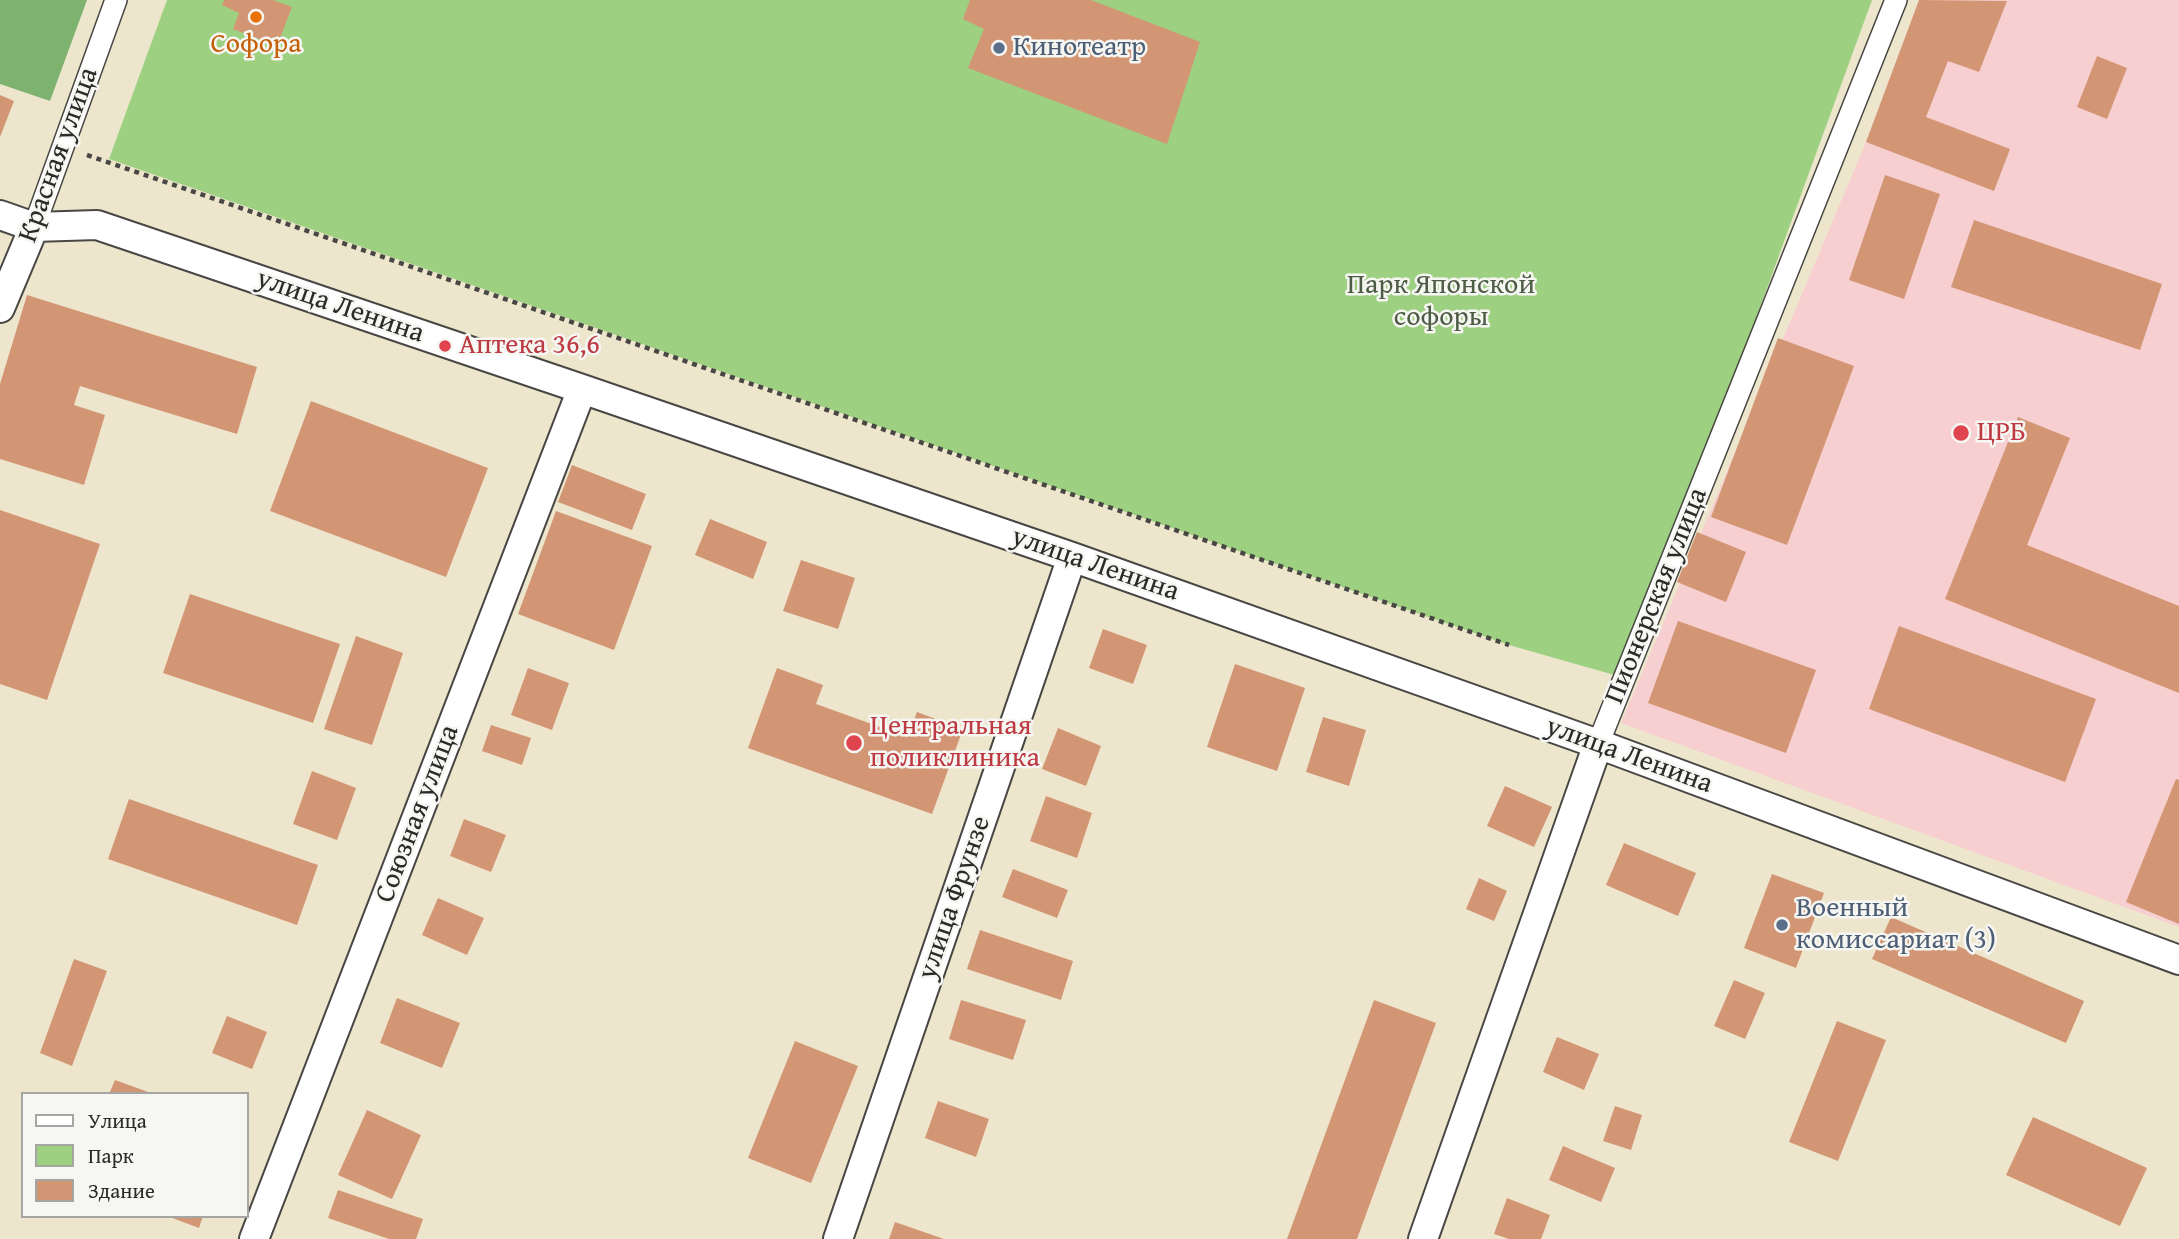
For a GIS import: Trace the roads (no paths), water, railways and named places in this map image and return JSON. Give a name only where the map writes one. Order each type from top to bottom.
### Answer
[{"type":"street","name":"Красная улица","points":[[0,308],[34,228],[116,0]]},
{"type":"street","name":"Пионерская улица","points":[[1423,1239],[1598,744],[1896,0]]},
{"type":"street","name":"улица Ленина","points":[[0,215],[34,228],[97,225],[582,388],[1072,557],[1598,744],[2179,960]]},
{"type":"street","name":"Союзная улица","points":[[254,1239],[582,388]]},
{"type":"street","name":"улица Фрунзе","points":[[838,1239],[1072,557]]},
{"type":"place","name":"Софора","points":[[256,17]]},
{"type":"place","name":"Кинотеатр","points":[[999,48]]},
{"type":"place","name":"Аптека 36,6","points":[[445,346]]},
{"type":"place","name":"ЦРБ","points":[[1961,433]]},
{"type":"place","name":"Центральная поликлиника","points":[[854,743]]},
{"type":"place","name":"Военный комиссариат (3)","points":[[1782,925]]},
{"type":"park label","name":"Парк Японской софоры","points":[[1441,302]]}]
